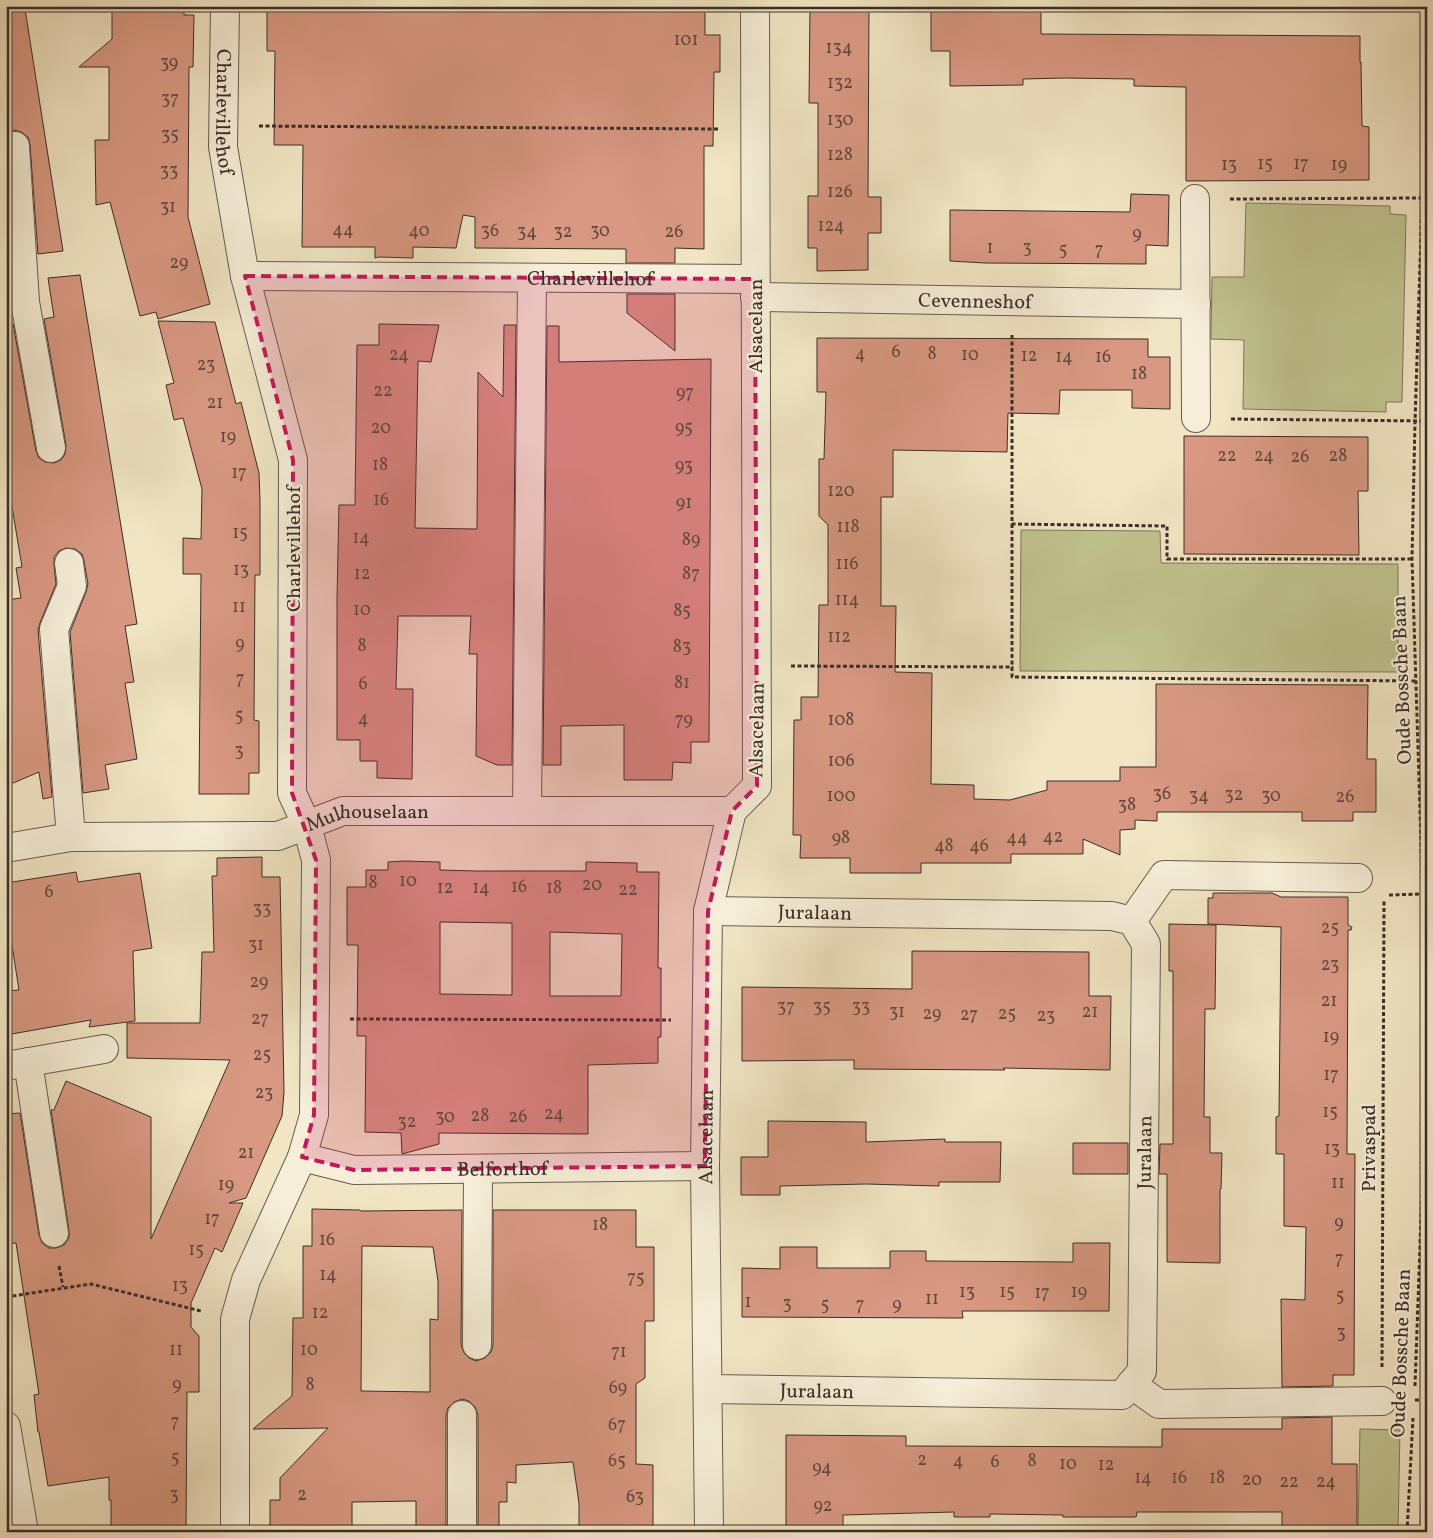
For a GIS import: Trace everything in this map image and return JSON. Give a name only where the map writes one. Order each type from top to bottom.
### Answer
[{"type":"street","name":"Charlevillehof","points":[[226,6],[223,148],[245,276],[293,460],[292,793],[307,826]]},
{"type":"street","name":"Alsacelaan","points":[[709,1532],[705,1166],[708,911],[732,811],[757,786],[754,6]]},
{"type":"street","points":[[15,146],[16,304],[51,448]]},
{"type":"street","points":[[1195,199],[1196,418]]},
{"type":"street","name":"Charlevillehof","points":[[245,276],[532,278],[755,288]]},
{"type":"street","points":[[528,811],[532,278]]},
{"type":"street","name":"Cevenneshof","points":[[755,288],[1012,300],[1196,304]]},
{"type":"street","points":[[69,563],[72,586],[54,629],[71,837]]},
{"type":"street","name":"Mulhouselaan","points":[[6,848],[71,837],[278,836],[343,811],[732,811]]},
{"type":"street","points":[[235,1532],[235,1319],[246,1280],[302,1157],[314,1115],[316,860],[307,826]]},
{"type":"street","points":[[1132,921],[1164,876],[1358,878]]},
{"type":"street","name":"Juralaan","points":[[708,911],[1112,916],[1132,921],[1146,944],[1142,1371],[1122,1395],[708,1390]]},
{"type":"street","points":[[54,1233],[17,1064],[104,1049]]},
{"type":"street","name":"Belforthof","points":[[302,1157],[354,1170],[705,1166]]},
{"type":"street","points":[[477,1345],[478,1169]]},
{"type":"street","points":[[1131,1384],[1159,1404],[1382,1401]]},
{"type":"street","points":[[462,1415],[462,1532]]},
{"type":"street","points":[[6,1426],[24,1532]]},
{"type":"path","name":"Oude Bossche Baan","points":[[1415,1390],[1422,1189],[1425,905],[1412,558],[1422,198],[1425,170],[1426,6]]},
{"type":"path","points":[[224,126],[755,130]]},
{"type":"path","points":[[1195,199],[1422,198]]},
{"type":"path","points":[[1012,300],[1012,677],[1416,681]]},
{"type":"path","points":[[1196,418],[1427,422]]},
{"type":"path","points":[[1012,524],[1167,526],[1167,559],[1412,558]]},
{"type":"path","points":[[757,666],[1012,667]]},
{"type":"path","name":"Privaspad","points":[[1382,1401],[1384,895]]},
{"type":"path","points":[[314,1019],[708,1020]]},
{"type":"path","points":[[6,1297],[91,1284],[235,1319]]},
{"type":"path","name":"Oude Bossche Baan","points":[[1407,1532],[1414,1400],[1427,1400]]},
{"type":"highlighted area","points":[[245,276],[755,279],[757,786],[732,811],[708,911],[705,1166],[354,1170],[302,1157],[314,1115],[316,860],[292,793],[293,460]]},
{"type":"green space","points":[[1246,203],[1390,206],[1390,214],[1406,215],[1402,402],[1386,402],[1386,412],[1243,409],[1244,340],[1211,339],[1212,277],[1244,277]]},
{"type":"green space","points":[[1427,444],[1427,624],[1425,559]]},
{"type":"green space","points":[[1021,530],[1160,531],[1161,563],[1398,564],[1398,672],[1020,671]]},
{"type":"green space","points":[[1427,1417],[1427,1532],[1420,1532],[1424,1419]]},
{"type":"green space","points":[[1360,1429],[1400,1430],[1398,1532],[1358,1532]]},
{"type":"building","points":[[112,6],[184,6],[184,15],[194,15],[193,67],[189,67],[188,217],[210,304],[158,319],[156,312],[140,316],[110,202],[96,205],[95,140],[109,140],[109,67],[79,67],[112,39]]},
{"type":"building","points":[[267,6],[705,6],[705,35],[720,35],[720,72],[714,72],[713,146],[704,146],[704,249],[675,248],[675,263],[626,263],[626,249],[475,248],[475,217],[463,215],[456,248],[413,247],[413,258],[375,258],[375,247],[302,247],[303,145],[274,145],[275,51],[267,51]]},
{"type":"building","points":[[810,6],[869,6],[868,197],[881,197],[881,233],[868,233],[868,270],[817,271],[817,248],[808,248],[808,196],[818,196],[818,103],[809,103]]},
{"type":"building","points":[[25,9],[63,251],[38,254],[28,137],[14,130],[6,133],[6,10]]},
{"type":"building","points":[[931,9],[1041,10],[1041,34],[1360,36],[1362,126],[1369,127],[1369,180],[1186,181],[1186,87],[1134,86],[1134,79],[1065,78],[1023,79],[1023,85],[950,86],[950,51],[931,51]]},
{"type":"building","points":[[1131,194],[1169,195],[1168,246],[1146,245],[1146,264],[950,261],[950,210],[1130,212]]},
{"type":"building","points":[[80,275],[137,624],[125,626],[134,682],[125,683],[137,759],[105,765],[109,789],[83,793],[70,632],[88,584],[82,554],[75,549],[66,548],[59,551],[54,557],[56,584],[38,630],[52,797],[43,799],[39,772],[6,786],[6,600],[21,598],[16,568],[22,567],[6,470],[6,325],[13,324],[36,451],[39,458],[45,462],[54,463],[61,460],[65,454],[66,445],[44,319],[54,317],[48,278]]},
{"type":"building","points":[[627,294],[675,294],[675,351],[627,313]]},
{"type":"building","points":[[158,321],[215,322],[236,404],[241,402],[259,473],[260,575],[255,575],[254,720],[259,721],[259,773],[249,773],[249,794],[199,794],[201,574],[183,574],[183,538],[201,539],[202,489],[183,418],[174,420],[166,385],[174,383]]},
{"type":"building","points":[[379,324],[439,325],[431,362],[418,361],[415,528],[477,529],[478,372],[503,397],[504,325],[516,325],[512,765],[497,765],[476,756],[477,654],[469,654],[471,616],[398,616],[396,689],[413,689],[412,779],[377,778],[377,761],[360,761],[360,740],[337,740],[339,505],[355,505],[357,345],[379,345]]},
{"type":"building","points":[[547,326],[559,326],[559,362],[711,359],[709,742],[691,742],[691,763],[673,762],[672,780],[624,780],[624,725],[561,726],[561,765],[543,765]]},
{"type":"building","points":[[817,338],[1148,339],[1148,357],[1170,357],[1170,409],[1132,408],[1132,390],[1060,390],[1059,414],[1008,413],[1007,452],[893,450],[893,497],[881,497],[881,606],[896,606],[895,672],[932,673],[931,784],[974,785],[974,799],[1010,800],[1047,790],[1047,781],[1120,781],[1120,767],[1156,767],[1156,684],[1368,685],[1367,759],[1376,759],[1376,812],[1353,812],[1353,821],[1302,821],[1302,812],[1157,812],[1157,821],[1135,820],[1135,829],[1120,830],[1120,855],[1083,839],[1083,854],[1011,854],[1011,863],[921,863],[921,873],[850,873],[850,858],[800,858],[801,835],[793,835],[794,720],[801,720],[801,697],[818,697],[819,605],[828,605],[828,525],[819,516],[819,459],[824,459],[826,392],[817,392]]},
{"type":"building","points":[[1184,436],[1368,437],[1368,491],[1358,491],[1359,555],[1184,554]]},
{"type":"building","points":[[262,857],[262,877],[280,877],[284,1092],[282,1116],[246,1198],[229,1203],[243,1203],[222,1252],[215,1248],[191,1303],[191,1327],[199,1336],[199,1392],[187,1392],[186,1532],[111,1532],[109,1477],[48,1486],[38,1432],[34,1395],[39,1394],[16,1243],[6,1244],[6,1114],[20,1113],[39,1235],[42,1243],[49,1248],[64,1245],[69,1238],[51,1110],[54,1110],[66,1081],[151,1117],[151,1239],[230,1060],[127,1058],[127,1023],[200,1023],[202,952],[214,952],[212,876],[217,876],[217,858]]},
{"type":"building","points":[[388,862],[440,862],[440,870],[476,871],[586,871],[586,862],[637,863],[637,872],[659,872],[658,968],[661,968],[661,1037],[658,1037],[658,1063],[588,1065],[588,1134],[439,1133],[439,1144],[402,1154],[401,1133],[365,1132],[366,1036],[357,1036],[358,945],[347,945],[347,887],[366,887],[366,870],[388,870]],"holes":[[[440,922],[512,923],[512,995],[440,994]],[[550,932],[622,934],[621,996],[550,996]]]},
{"type":"building","points":[[76,872],[78,882],[140,873],[152,948],[133,951],[135,1021],[89,1027],[91,1020],[6,1035],[6,991],[19,990],[6,907],[6,883]]},
{"type":"building","points":[[1213,893],[1272,893],[1281,897],[1348,897],[1348,925],[1352,927],[1351,930],[1348,930],[1347,1154],[1355,1154],[1354,1375],[1333,1375],[1333,1386],[1282,1387],[1281,1299],[1305,1300],[1306,1227],[1284,1226],[1284,1154],[1276,1154],[1276,1117],[1279,1116],[1281,927],[1208,924],[1208,898],[1213,898]]},
{"type":"building","points":[[1169,924],[1216,925],[1215,1009],[1205,1009],[1204,1117],[1210,1117],[1210,1153],[1222,1153],[1220,1263],[1167,1262],[1167,1174],[1159,1174],[1160,1144],[1173,1144],[1173,971],[1169,971]]},
{"type":"building","points":[[912,951],[1089,952],[1089,996],[1111,996],[1110,1070],[1003,1068],[1005,1070],[854,1069],[854,1060],[742,1061],[742,987],[912,989]]},
{"type":"building","points":[[768,1121],[866,1122],[866,1142],[945,1139],[945,1142],[1001,1142],[1000,1182],[939,1182],[939,1186],[866,1184],[780,1186],[780,1195],[741,1195],[741,1157],[768,1157]]},
{"type":"building","points":[[1073,1143],[1128,1143],[1128,1174],[1073,1174]]},
{"type":"building","points":[[312,1209],[361,1211],[462,1210],[461,1345],[464,1353],[476,1361],[485,1358],[491,1352],[493,1345],[493,1210],[636,1210],[636,1247],[654,1247],[654,1321],[645,1321],[645,1378],[636,1384],[636,1464],[653,1465],[653,1532],[579,1532],[579,1503],[573,1462],[516,1465],[516,1483],[507,1482],[507,1502],[499,1502],[499,1532],[478,1532],[478,1415],[475,1407],[469,1401],[462,1399],[454,1402],[448,1408],[446,1415],[446,1532],[416,1532],[416,1501],[352,1502],[352,1532],[270,1532],[270,1500],[280,1500],[280,1478],[328,1428],[253,1429],[292,1396],[293,1318],[303,1318],[303,1246],[312,1246]],"holes":[[[362,1246],[433,1247],[438,1281],[438,1320],[430,1319],[430,1392],[361,1391]]]},
{"type":"building","points":[[1073,1243],[1110,1243],[1109,1311],[962,1311],[963,1318],[742,1317],[742,1268],[780,1269],[780,1247],[817,1247],[817,1268],[890,1268],[890,1251],[926,1251],[926,1261],[1073,1262]]},
{"type":"building","points":[[1332,1417],[1332,1464],[1357,1464],[1357,1531],[1282,1532],[1282,1512],[1137,1512],[1136,1517],[990,1514],[990,1517],[954,1517],[954,1512],[843,1515],[843,1532],[786,1532],[786,1435],[906,1436],[906,1446],[1162,1447],[1162,1429],[1282,1429],[1282,1418]]}]
